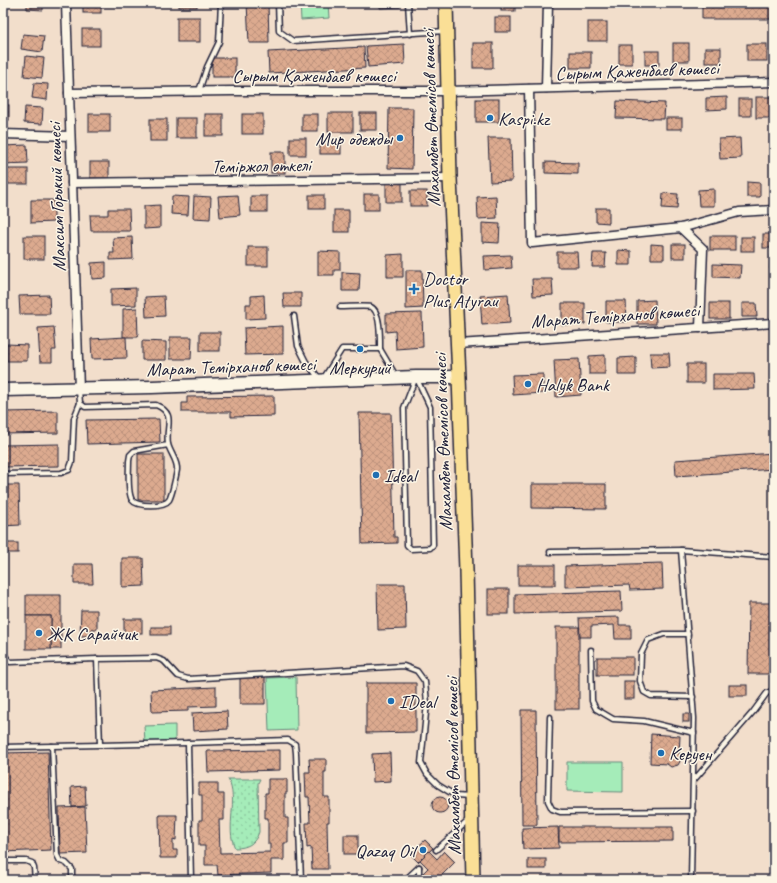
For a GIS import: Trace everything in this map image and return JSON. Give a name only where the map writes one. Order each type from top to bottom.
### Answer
[{"type":"main road","name":"Махамбет Өтемісов көшесі","points":[[446,3],[450,178],[458,344],[466,570],[473,880]]},
{"type":"street","name":"Максим Горький көшесі","points":[[66,3],[79,389]]},
{"type":"street","points":[[546,88],[548,3]]},
{"type":"street","name":"Сырым Қаженбаев көшесі","points":[[69,93],[199,91],[448,91],[774,82]]},
{"type":"street","points":[[530,89],[532,244],[680,228],[739,212],[774,210]]},
{"type":"street","points":[[3,134],[70,136]]},
{"type":"street","name":"Теміржол өткелі","points":[[72,183],[450,178]]},
{"type":"street","points":[[680,228],[703,249],[700,328]]},
{"type":"street","name":"Марат Темірханов көшесі","points":[[458,344],[774,323]]},
{"type":"street","name":"Марат Темірханов көшесі","points":[[3,390],[79,389],[416,377],[459,377]]},
{"type":"lane","points":[[199,91],[207,67],[219,42],[221,3]]},
{"type":"lane","points":[[278,3],[279,31],[293,41],[446,31]]},
{"type":"lane","points":[[408,3],[410,34]]},
{"type":"lane","points":[[340,307],[371,307],[375,310],[378,316],[380,349],[397,378]]},
{"type":"lane","points":[[294,316],[298,346],[306,362],[321,381],[342,349],[380,349]]},
{"type":"lane","points":[[416,377],[430,407],[434,545],[430,548],[411,549],[407,545],[404,408],[416,377]]},
{"type":"lane","points":[[3,474],[61,472],[69,470],[72,462],[74,418],[80,403],[79,389]]},
{"type":"lane","points":[[80,403],[85,407],[156,405],[164,408],[168,414],[168,445],[177,465],[177,471],[168,501],[164,504],[137,504],[133,501],[130,495],[130,455],[134,451],[168,445]]},
{"type":"lane","points":[[681,550],[694,733],[692,880]]},
{"type":"lane","points":[[550,552],[681,550],[774,557]]},
{"type":"lane","points":[[688,634],[664,634],[648,640],[641,654],[640,681],[644,692],[651,696],[692,697]]},
{"type":"lane","points":[[3,650],[5,656],[10,662],[156,658],[164,661],[178,676],[188,679],[404,666],[417,671],[425,682],[427,703],[421,763],[426,774],[438,785],[456,796],[471,797]]},
{"type":"lane","points":[[591,650],[592,701],[596,709],[613,719],[644,721],[694,733]]},
{"type":"lane","points":[[97,659],[100,745]]},
{"type":"lane","points":[[694,780],[753,712],[767,693],[774,690]]},
{"type":"lane","points":[[550,716],[548,802],[552,809],[560,812],[693,811]]},
{"type":"lane","points":[[3,747],[288,740],[295,744],[296,753],[301,880]]},
{"type":"lane","points":[[188,743],[191,880]]},
{"type":"lane","points":[[52,746],[57,855],[60,861],[66,863],[72,869],[72,880]]},
{"type":"lane","points":[[436,850],[472,818]]},
{"type":"lane","points":[[3,861],[26,861],[32,863],[35,880]]},
{"type":"lane","points":[[405,880],[419,867],[419,880]]},
{"type":"green space","points":[[300,3],[328,3],[329,18],[301,20]]},
{"type":"green space","points":[[296,677],[297,730],[269,731],[267,678]]},
{"type":"green space","points":[[175,725],[175,742],[145,743],[144,726]]},
{"type":"green space","points":[[567,762],[623,762],[623,792],[567,791]]},
{"type":"green space","points":[[228,779],[260,779],[258,783],[259,832],[255,840],[247,846],[235,848],[232,840],[232,796]]},
{"type":"building","points":[[27,3],[43,3],[43,10],[27,9]]},
{"type":"building","points":[[83,3],[101,3],[101,13],[83,13]]},
{"type":"building","points":[[179,3],[197,3],[197,7],[179,7]]},
{"type":"building","points":[[247,3],[268,3],[269,43],[249,43]]},
{"type":"building","points":[[380,3],[400,3],[400,7],[380,8]]},
{"type":"building","points":[[501,3],[515,3],[515,11],[501,11]]},
{"type":"building","points":[[702,3],[774,3],[774,19],[702,19]]},
{"type":"building","points":[[177,17],[200,17],[200,42],[177,42]]},
{"type":"building","points":[[495,17],[511,17],[511,32],[495,32]]},
{"type":"building","points":[[588,22],[607,22],[607,41],[588,41]]},
{"type":"building","points":[[82,29],[100,29],[100,46],[82,46]]},
{"type":"building","points":[[23,34],[44,36],[42,52],[21,49]]},
{"type":"building","points":[[473,43],[493,43],[493,68],[473,68]]},
{"type":"building","points":[[673,43],[689,43],[689,61],[673,61]]},
{"type":"building","points":[[404,44],[405,64],[368,67],[366,46]]},
{"type":"building","points":[[747,44],[767,44],[767,61],[747,61]]},
{"type":"building","points":[[619,45],[632,45],[632,64],[619,64]]},
{"type":"building","points":[[364,47],[365,68],[269,73],[268,52]]},
{"type":"building","points":[[705,48],[721,48],[721,63],[705,63]]},
{"type":"building","points":[[645,51],[659,51],[659,65],[645,65]]},
{"type":"building","points":[[570,52],[591,52],[591,68],[570,68]]},
{"type":"building","points":[[26,56],[44,58],[42,78],[24,76]]},
{"type":"building","points":[[212,58],[235,58],[235,77],[212,77]]},
{"type":"building","points":[[34,83],[48,84],[47,100],[32,98]]},
{"type":"building","points":[[727,97],[727,109],[706,110],[706,98]]},
{"type":"building","points":[[756,97],[773,97],[773,118],[756,118]]},
{"type":"building","points":[[476,99],[499,99],[499,122],[476,122]]},
{"type":"building","points":[[739,99],[751,99],[751,116],[739,116]]},
{"type":"building","points":[[617,101],[665,103],[664,119],[616,118]]},
{"type":"building","points":[[3,105],[9,105],[9,120],[3,120]]},
{"type":"building","points":[[25,107],[43,108],[42,124],[24,123]]},
{"type":"building","name":"Мир одежды","points":[[389,108],[413,108],[412,169],[388,168]]},
{"type":"building","points":[[328,113],[353,113],[353,132],[328,132]]},
{"type":"building","points":[[360,113],[377,113],[377,130],[360,130]]},
{"type":"building","points":[[89,114],[110,114],[110,132],[89,132]]},
{"type":"building","points":[[205,114],[223,114],[223,136],[205,136]]},
{"type":"building","points":[[242,114],[263,114],[263,134],[242,134]]},
{"type":"building","points":[[302,114],[318,114],[318,131],[302,131]]},
{"type":"building","points":[[176,118],[197,118],[197,138],[176,138]]},
{"type":"building","points":[[666,118],[682,118],[682,129],[666,129]]},
{"type":"building","points":[[150,119],[167,119],[167,141],[150,141]]},
{"type":"building","points":[[290,138],[306,138],[306,155],[290,155]]},
{"type":"building","points":[[488,138],[511,138],[512,181],[490,182]]},
{"type":"building","points":[[740,138],[741,158],[720,159],[719,139]]},
{"type":"building","points":[[320,139],[341,139],[341,154],[320,154]]},
{"type":"building","points":[[27,145],[28,163],[3,164],[3,146]]},
{"type":"building","points":[[271,152],[285,152],[285,173],[271,173]]},
{"type":"building","points":[[90,162],[109,162],[109,178],[90,178]]},
{"type":"building","points":[[545,162],[578,163],[578,174],[545,173]]},
{"type":"building","points":[[5,169],[28,169],[28,184],[5,184]]},
{"type":"building","points":[[747,182],[760,183],[760,197],[747,197]]},
{"type":"building","points":[[386,183],[402,183],[402,202],[386,202]]},
{"type":"building","points":[[714,189],[714,206],[699,206],[698,190]]},
{"type":"building","points":[[410,191],[427,191],[427,206],[410,206]]},
{"type":"building","points":[[663,193],[678,194],[677,209],[662,208]]},
{"type":"building","points":[[364,194],[379,194],[379,210],[364,210]]},
{"type":"building","points":[[238,195],[240,215],[220,217],[218,196]]},
{"type":"building","points":[[309,195],[324,195],[324,209],[309,209]]},
{"type":"building","points":[[172,196],[189,197],[188,215],[171,214]]},
{"type":"building","points":[[194,196],[211,197],[210,219],[193,218]]},
{"type":"building","points":[[251,196],[267,196],[267,212],[251,212]]},
{"type":"building","points":[[496,196],[497,218],[478,219],[477,197]]},
{"type":"building","points":[[31,200],[54,200],[54,222],[31,223]]},
{"type":"building","points":[[160,205],[160,228],[144,229],[144,206]]},
{"type":"building","points":[[596,208],[609,208],[609,223],[596,222]]},
{"type":"building","points":[[108,209],[129,209],[130,231],[91,231],[90,215],[108,215]]},
{"type":"building","points":[[334,210],[349,210],[349,232],[334,232]]},
{"type":"building","points":[[482,223],[500,224],[499,243],[482,242]]},
{"type":"building","points":[[763,234],[774,234],[774,248],[763,248]]},
{"type":"building","points":[[24,236],[44,236],[44,259],[24,259]]},
{"type":"building","points":[[710,236],[735,236],[735,250],[710,250]]},
{"type":"building","points":[[132,237],[133,259],[110,260],[110,253],[114,253],[113,238]]},
{"type":"building","points":[[741,237],[754,237],[754,251],[741,251]]},
{"type":"building","points":[[651,244],[664,245],[664,259],[651,259]]},
{"type":"building","points":[[672,244],[685,244],[685,258],[672,258]]},
{"type":"building","points":[[248,247],[268,247],[268,266],[248,266]]},
{"type":"building","points":[[618,250],[631,251],[631,265],[618,265]]},
{"type":"building","points":[[318,251],[340,252],[340,270],[334,270],[334,275],[318,275]]},
{"type":"building","points":[[557,252],[577,252],[578,267],[557,267]]},
{"type":"building","points":[[593,253],[606,253],[605,267],[592,267]]},
{"type":"building","points":[[403,254],[403,277],[387,277],[387,255]]},
{"type":"building","points":[[511,255],[512,268],[485,270],[484,256]]},
{"type":"building","points":[[771,255],[774,255],[774,269],[770,269]]},
{"type":"building","points":[[106,262],[106,278],[92,279],[91,263]]},
{"type":"building","points":[[713,264],[741,265],[740,278],[713,277]]},
{"type":"building","name":"Doctor Plus Atyrau","points":[[406,270],[422,270],[423,308],[406,309]]},
{"type":"building","points":[[342,272],[360,273],[359,291],[342,291]]},
{"type":"building","points":[[532,279],[552,279],[553,295],[533,296]]},
{"type":"building","points":[[136,288],[136,305],[111,306],[111,289]]},
{"type":"building","points":[[283,293],[301,293],[301,307],[284,307]]},
{"type":"building","points":[[508,294],[510,323],[482,325],[480,296]]},
{"type":"building","points":[[49,295],[50,314],[20,314],[19,296]]},
{"type":"building","points":[[264,295],[265,318],[246,319],[246,304],[251,304],[251,296]]},
{"type":"building","points":[[164,296],[165,316],[146,317],[145,297]]},
{"type":"building","points":[[655,300],[656,324],[637,324],[637,301]]},
{"type":"building","points":[[606,301],[626,301],[627,322],[606,322]]},
{"type":"building","points":[[562,303],[585,303],[585,324],[562,325]]},
{"type":"building","points":[[710,303],[729,303],[729,319],[710,319]]},
{"type":"building","points":[[742,303],[756,303],[757,317],[742,317]]},
{"type":"building","points":[[137,308],[138,337],[123,337],[123,309]]},
{"type":"building","points":[[422,313],[423,347],[396,349],[395,331],[386,332],[386,314]]},
{"type":"building","points":[[283,326],[283,354],[245,355],[244,328]]},
{"type":"building","points":[[54,327],[56,350],[52,350],[52,362],[40,362],[38,328]]},
{"type":"building","points":[[200,332],[220,332],[220,351],[200,351]]},
{"type":"building","points":[[126,337],[127,358],[92,359],[91,339]]},
{"type":"building","points":[[170,337],[192,337],[191,359],[170,359]]},
{"type":"building","points":[[142,341],[166,342],[166,360],[142,360]]},
{"type":"building","points":[[7,344],[27,345],[27,361],[7,361]]},
{"type":"building","points":[[650,353],[669,353],[670,367],[651,368]]},
{"type":"building","points":[[605,355],[605,374],[589,374],[589,356]]},
{"type":"building","points":[[636,357],[636,375],[618,375],[618,358]]},
{"type":"building","points":[[579,359],[581,395],[556,397],[554,360]]},
{"type":"building","points":[[687,364],[704,364],[704,383],[687,383]]},
{"type":"building","name":"Halyk Bank","points":[[543,374],[543,393],[513,395],[512,375]]},
{"type":"building","points":[[713,374],[754,374],[755,389],[713,390]]},
{"type":"building","points":[[274,396],[274,416],[231,417],[231,412],[182,412],[182,403],[187,403],[187,397]]},
{"type":"building","points":[[58,411],[58,433],[3,434],[3,412]]},
{"type":"building","name":"Ideal","points":[[359,413],[391,413],[394,537],[397,537],[397,543],[362,544]]},
{"type":"building","points":[[159,419],[160,442],[87,444],[86,420]]},
{"type":"building","points":[[59,444],[59,466],[3,467],[3,445]]},
{"type":"building","points":[[774,453],[774,469],[676,476],[675,460]]},
{"type":"building","points":[[138,454],[164,454],[164,500],[138,500]]},
{"type":"building","points":[[532,484],[606,484],[606,509],[532,508]]},
{"type":"building","points":[[3,485],[19,485],[20,525],[3,526]]},
{"type":"building","points":[[3,543],[18,543],[18,553],[3,553]]},
{"type":"building","points":[[122,558],[143,558],[144,586],[122,587]]},
{"type":"building","points":[[662,563],[663,589],[630,590],[629,585],[565,587],[565,566]]},
{"type":"building","points":[[74,564],[92,564],[93,584],[74,584]]},
{"type":"building","points":[[518,565],[555,565],[555,585],[518,585]]},
{"type":"building","points":[[377,584],[405,584],[406,629],[378,630]]},
{"type":"building","points":[[488,589],[509,589],[509,614],[488,614]]},
{"type":"building","points":[[621,591],[622,611],[515,614],[515,594]]},
{"type":"building","points":[[26,595],[61,595],[61,649],[51,649],[51,616],[26,616]]},
{"type":"building","points":[[749,603],[774,603],[774,674],[748,674]]},
{"type":"building","points":[[81,610],[97,610],[97,629],[91,629],[91,636],[80,636]]},
{"type":"building","name":"ЖК Сарайчик","points":[[26,616],[51,616],[51,649],[26,649]]},
{"type":"building","points":[[619,617],[619,625],[631,625],[631,639],[615,639],[614,625],[591,626],[591,637],[580,637],[579,618]]},
{"type":"building","points":[[124,619],[142,619],[142,633],[124,633]]},
{"type":"building","points":[[151,627],[170,627],[170,635],[151,635]]},
{"type":"building","points":[[556,627],[579,627],[579,709],[556,709]]},
{"type":"building","points":[[597,657],[633,657],[633,675],[597,675]]},
{"type":"building","points":[[265,676],[265,704],[240,704],[240,677]]},
{"type":"building","points":[[624,681],[634,681],[634,699],[624,699]]},
{"type":"building","points":[[366,683],[416,683],[416,732],[366,733]]},
{"type":"building","points":[[729,685],[747,685],[747,696],[729,696]]},
{"type":"building","points":[[216,687],[216,706],[188,707],[188,711],[152,712],[151,690]]},
{"type":"building","points":[[521,710],[536,710],[537,825],[522,825]]},
{"type":"building","points":[[227,711],[228,729],[193,731],[192,713]]},
{"type":"building","points":[[683,714],[689,714],[689,722],[683,722]]},
{"type":"building","points":[[651,734],[680,736],[679,754],[682,758],[678,765],[671,767],[667,764],[650,763]]},
{"type":"building","points":[[280,750],[280,770],[208,772],[207,751]]},
{"type":"building","points":[[48,752],[51,850],[3,852],[3,753]]},
{"type":"building","points":[[390,753],[391,781],[373,782],[372,754]]},
{"type":"building","points":[[309,759],[326,759],[326,772],[324,772],[324,797],[329,797],[329,822],[327,822],[328,869],[312,869],[311,847],[307,848],[306,823],[310,823],[309,797],[306,797],[305,772],[310,772]]},
{"type":"building","points":[[268,779],[287,779],[287,793],[285,793],[285,818],[288,818],[288,843],[284,843],[284,860],[271,860],[271,873],[218,875],[217,865],[205,865],[205,846],[199,846],[199,820],[202,820],[202,795],[199,795],[199,783],[218,783],[218,794],[224,794],[224,820],[219,820],[220,853],[270,852],[270,844],[268,844],[268,818],[265,818],[265,793],[268,793]]},
{"type":"building","points":[[85,786],[86,806],[72,807],[71,787]]},
{"type":"building","points":[[440,797],[446,799],[448,805],[446,811],[440,813],[434,811],[432,805],[434,799]]},
{"type":"building","points":[[85,807],[87,853],[60,854],[59,808]]},
{"type":"building","points":[[159,815],[177,815],[176,840],[173,839],[173,850],[177,850],[177,858],[160,858]]},
{"type":"building","points":[[558,827],[559,848],[523,849],[522,828]]},
{"type":"building","points":[[559,827],[673,827],[673,841],[559,842]]},
{"type":"building","points":[[344,835],[358,835],[358,854],[344,854]]},
{"type":"building","name":"Qazaq Oil","points":[[425,840],[433,848],[418,862],[410,854]]},
{"type":"building","points":[[429,851],[437,859],[444,851],[455,862],[437,880],[428,880],[422,874],[428,868],[420,860]]},
{"type":"building","points":[[528,859],[546,859],[546,869],[528,869]]},
{"type":"place","name":"Kaspi.kz","points":[[490,118]]},
{"type":"place","name":"Мир одежды","points":[[400,138]]},
{"type":"place","name":"Doctor Plus Atyrau","points":[[414,289]]},
{"type":"place","name":"Меркурий","points":[[360,349]]},
{"type":"place","name":"Halyk Bank","points":[[528,384]]},
{"type":"place","name":"Ideal","points":[[376,475]]},
{"type":"place","name":"ЖК Сарайчик","points":[[39,633]]},
{"type":"place","name":"IDeal","points":[[391,701]]},
{"type":"place","name":"Керуен","points":[[661,753]]},
{"type":"place","name":"Qazaq Oil","points":[[423,850]]}]
